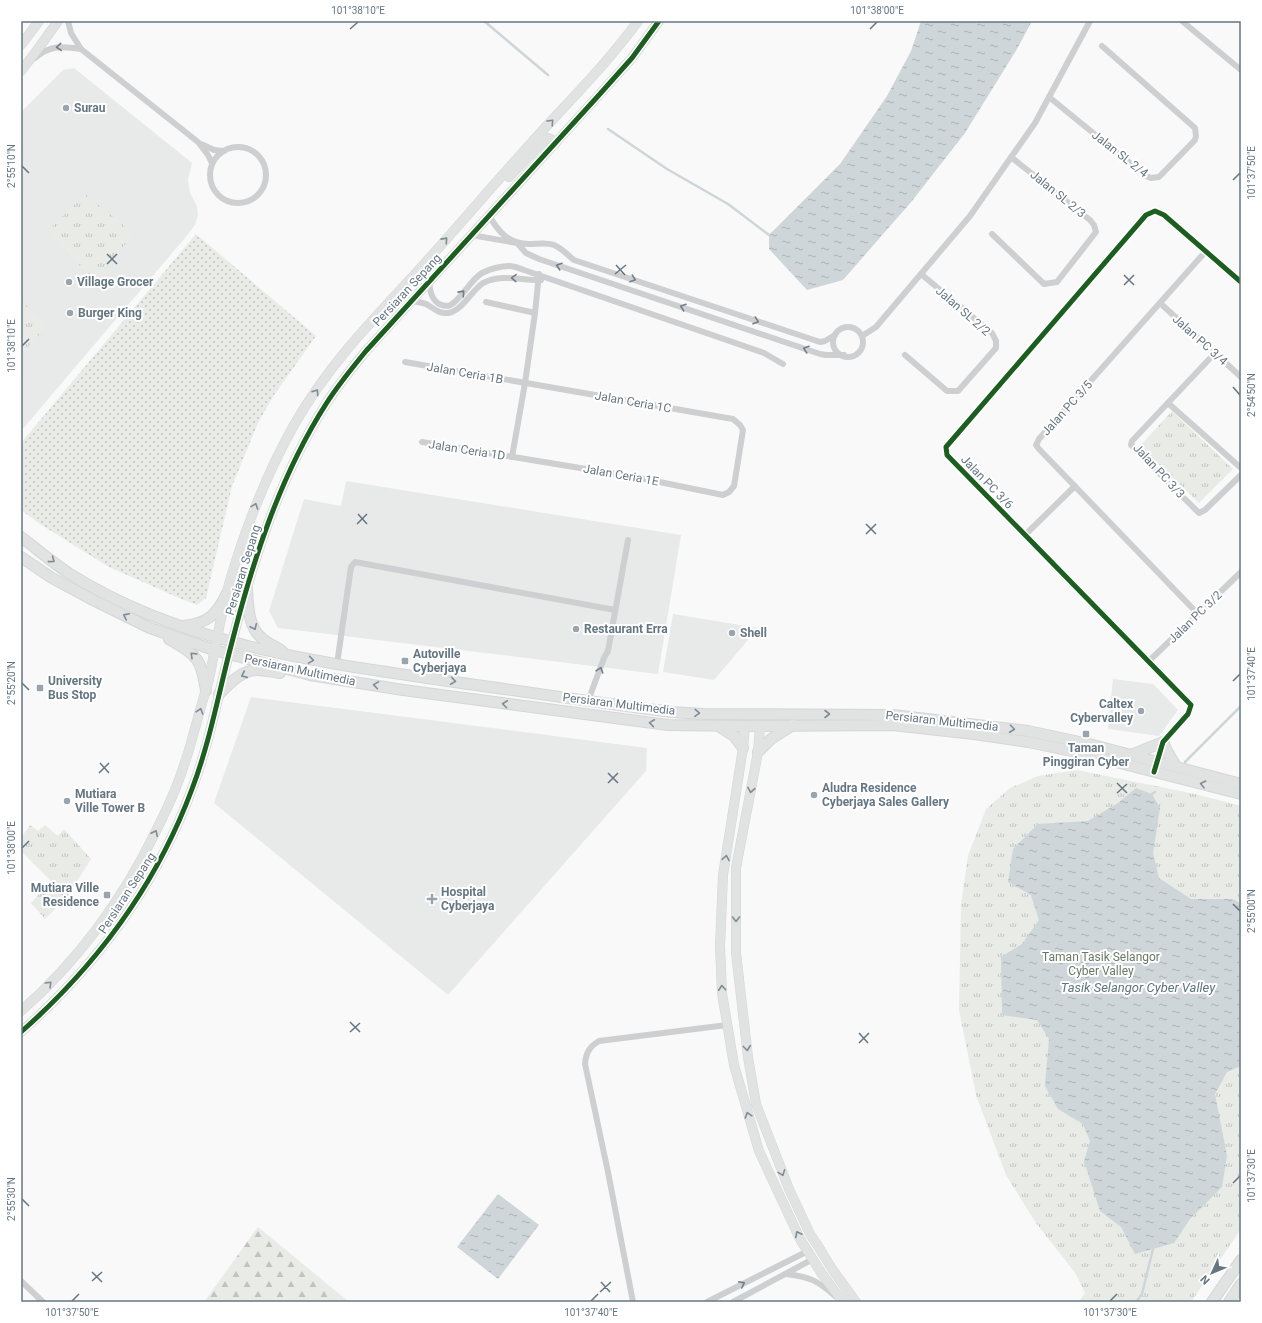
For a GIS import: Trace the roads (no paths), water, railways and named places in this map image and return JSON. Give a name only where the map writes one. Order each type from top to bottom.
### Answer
[{"type":"main road","name":"Persiaran Multimedia","points":[[21,537],[69,574],[123,603],[216,638],[288,656],[588,701],[672,712],[703,714],[861,714],[915,717],[1028,731],[1131,755],[1156,767],[1176,766],[1241,784]]},
{"type":"main road","name":"Persiaran Multimedia","points":[[21,557],[52,578],[150,628],[214,650],[310,675],[428,693],[668,725],[760,726],[892,724],[974,734],[1028,742],[1156,767],[1241,794]]},
{"type":"main road","points":[[247,589],[250,617],[255,631],[263,639],[288,656]]},
{"type":"main road","points":[[181,626],[201,622],[210,617],[218,611],[227,593]]},
{"type":"main road","points":[[150,628],[191,653],[199,662],[203,672],[206,691]]},
{"type":"main road","points":[[220,694],[240,675],[255,670],[310,675]]},
{"type":"main road","points":[[758,752],[771,739],[793,725]]},
{"type":"main road","points":[[719,726],[734,736],[742,748]]},
{"type":"main road","points":[[1131,755],[1163,742],[1176,766]]},
{"type":"main road","points":[[1212,1302],[1241,1260]]},
{"type":"main road","points":[[1229,1302],[1241,1284]]},
{"type":"street","points":[[21,45],[39,21]]},
{"type":"street","points":[[23,68],[58,21]]},
{"type":"street","points":[[68,21],[71,33],[80,49],[198,142],[214,150],[224,151]]},
{"type":"street","name":"Persiaran Sepang","points":[[21,1011],[66,967],[109,913],[148,848],[172,799],[184,767],[206,691],[216,638],[238,554],[259,497],[279,453],[296,423],[340,358],[379,312],[618,48],[638,21]]},
{"type":"street","name":"Persiaran Sepang","points":[[21,1032],[64,992],[86,968],[132,908],[162,856],[192,789],[204,753],[220,694],[232,641],[255,560],[276,504],[295,460],[326,404],[347,374],[366,351],[632,58],[659,21]]},
{"type":"street","points":[[862,336],[876,327],[970,216],[1035,123],[1090,21]]},
{"type":"street","points":[[1182,21],[1241,70]]},
{"type":"street","points":[[23,68],[39,54],[52,48],[63,46],[80,49]]},
{"type":"street","name":"Jalan SL 2/4","points":[[1049,97],[1146,176],[1151,178],[1159,177],[1195,140],[1195,128],[1102,46]]},
{"type":"street","points":[[460,223],[506,180],[544,140],[548,138],[551,139],[555,144]]},
{"type":"street","points":[[198,142],[212,163]]},
{"type":"street","points":[[230,148],[238,148],[253,152],[263,163],[266,178],[264,186],[255,198],[248,201],[241,203],[226,201],[214,191],[211,184],[210,176],[212,163],[224,151],[230,148]]},
{"type":"street","name":"Jalan SL 2/3","points":[[992,234],[1044,284],[1057,282],[1096,232],[1094,225],[1090,220],[1011,157]]},
{"type":"street","name":"Jalan PC 3/6","points":[[1156,767],[1163,742],[1188,714],[1191,705],[947,455],[946,447],[1146,215],[1155,211],[1164,215],[1206,251]]},
{"type":"street","points":[[471,235],[517,243],[543,243],[554,245],[565,251],[574,260],[820,342],[825,341],[835,335],[841,329],[849,327],[857,330],[862,336],[863,344],[859,352],[852,356],[820,354],[540,259],[526,253],[517,243],[505,236],[496,228],[489,216]]},
{"type":"street","points":[[1206,251],[1241,282]]},
{"type":"street","name":"Jalan PC 3/5","points":[[1198,614],[1036,445],[1039,439],[1206,251]]},
{"type":"street","points":[[429,282],[431,293],[435,300],[441,305],[448,306],[454,302],[478,276],[487,271],[509,266],[764,352],[783,364]]},
{"type":"street","name":"Jalan SL 2/2","points":[[905,355],[947,391],[958,391],[996,348],[996,341],[992,333],[921,274]]},
{"type":"street","points":[[411,301],[424,303],[437,312],[451,313],[459,308],[483,283],[509,277],[539,277]]},
{"type":"street","points":[[512,457],[525,383],[539,277]]},
{"type":"street","points":[[486,302],[535,313]]},
{"type":"street","name":"Jalan PC 3/4","points":[[1160,303],[1241,377]]},
{"type":"street","points":[[835,335],[835,347],[844,355]]},
{"type":"street","name":"Jalan PC 3/3","points":[[1215,353],[1132,441],[1131,445],[1199,512],[1205,510],[1241,475]]},
{"type":"street","name":"Jalan Ceria 1B","points":[[405,362],[525,383]]},
{"type":"street","name":"Jalan Ceria 1C","points":[[525,383],[733,419],[743,430],[734,486],[729,492]]},
{"type":"street","points":[[1168,403],[1241,468]]},
{"type":"street","name":"Jalan Ceria 1D","points":[[422,442],[512,457]]},
{"type":"street","name":"Jalan Ceria 1E","points":[[512,457],[635,477],[723,495],[729,492]]},
{"type":"street","points":[[1024,535],[1075,486]]},
{"type":"street","points":[[588,701],[608,651],[628,540]]},
{"type":"street","points":[[337,664],[351,567],[355,562],[615,610]]},
{"type":"street","name":"Jalan PC 3/2","points":[[1148,662],[1241,572]]},
{"type":"street","points":[[745,726],[723,875],[720,946],[722,993],[727,1025],[734,1065],[759,1151],[800,1239],[842,1302]]},
{"type":"street","points":[[760,726],[758,752],[736,868],[736,953],[748,1057],[756,1104],[789,1189],[810,1234],[832,1269],[856,1302]]},
{"type":"street","points":[[633,1302],[585,1064],[586,1056],[589,1049],[599,1041],[727,1025]]},
{"type":"street","points":[[733,1302],[786,1274],[810,1255]]},
{"type":"street","points":[[707,1302],[810,1255]]},
{"type":"street","points":[[786,1274],[799,1275],[820,1283],[842,1302]]},
{"type":"street","points":[[21,1282],[43,1302]]},
{"type":"water","points":[[921,21],[1032,21],[1017,49],[965,133],[912,201],[843,280],[807,290],[769,249],[769,235],[840,164],[887,96],[911,51]]},
{"type":"water","name":"Tasik Selangor Cyber Valley","points":[[1136,788],[1152,794],[1160,808],[1153,853],[1159,878],[1191,899],[1233,899],[1241,904],[1241,1066],[1227,1072],[1215,1094],[1227,1156],[1222,1187],[1190,1219],[1174,1243],[1135,1254],[1121,1227],[1100,1211],[1084,1161],[1090,1141],[1083,1124],[1058,1109],[1045,1086],[1049,1039],[1037,1020],[1002,1015],[1001,957],[1022,944],[1039,920],[1031,895],[1008,882],[1013,849],[1038,824],[1088,821],[1118,803]]},
{"type":"water","points":[[498,1194],[539,1225],[498,1279],[457,1247]]},
{"type":"waterway","points":[[484,21],[548,75]]},
{"type":"waterway","points":[[608,129],[667,169],[728,204],[769,235]]},
{"type":"waterway","points":[[1185,762],[1241,706]]},
{"type":"waterway","points":[[1136,1302],[1142,1294],[1153,1249]]},
{"type":"place","name":"Surau","points":[[66,108]]},
{"type":"place","name":"Village Grocer","points":[[69,282]]},
{"type":"place","name":"Burger King","points":[[70,313]]},
{"type":"place","name":"Restaurant Erra","points":[[576,629]]},
{"type":"place","name":"Shell","points":[[732,633]]},
{"type":"place","name":"Autoville Cyberjaya","points":[[405,661]]},
{"type":"place","name":"University Bus Stop","points":[[40,688]]},
{"type":"place","name":"Caltex Cybervalley","points":[[1141,711]]},
{"type":"place","name":"Taman Pinggiran Cyber","points":[[1086,734]]},
{"type":"place","name":"Aludra Residence Cyberjaya Sales Gallery","points":[[814,795]]},
{"type":"place","name":"Mutiara Ville Tower B","points":[[67,801]]},
{"type":"place","name":"Mutiara Ville Residence","points":[[107,895]]},
{"type":"place","name":"Hospital Cyberjaya","points":[[432,899]]},
{"type":"park label","name":"Taman Tasik Selangor Cyber Valley","points":[[1101,964]]}]
